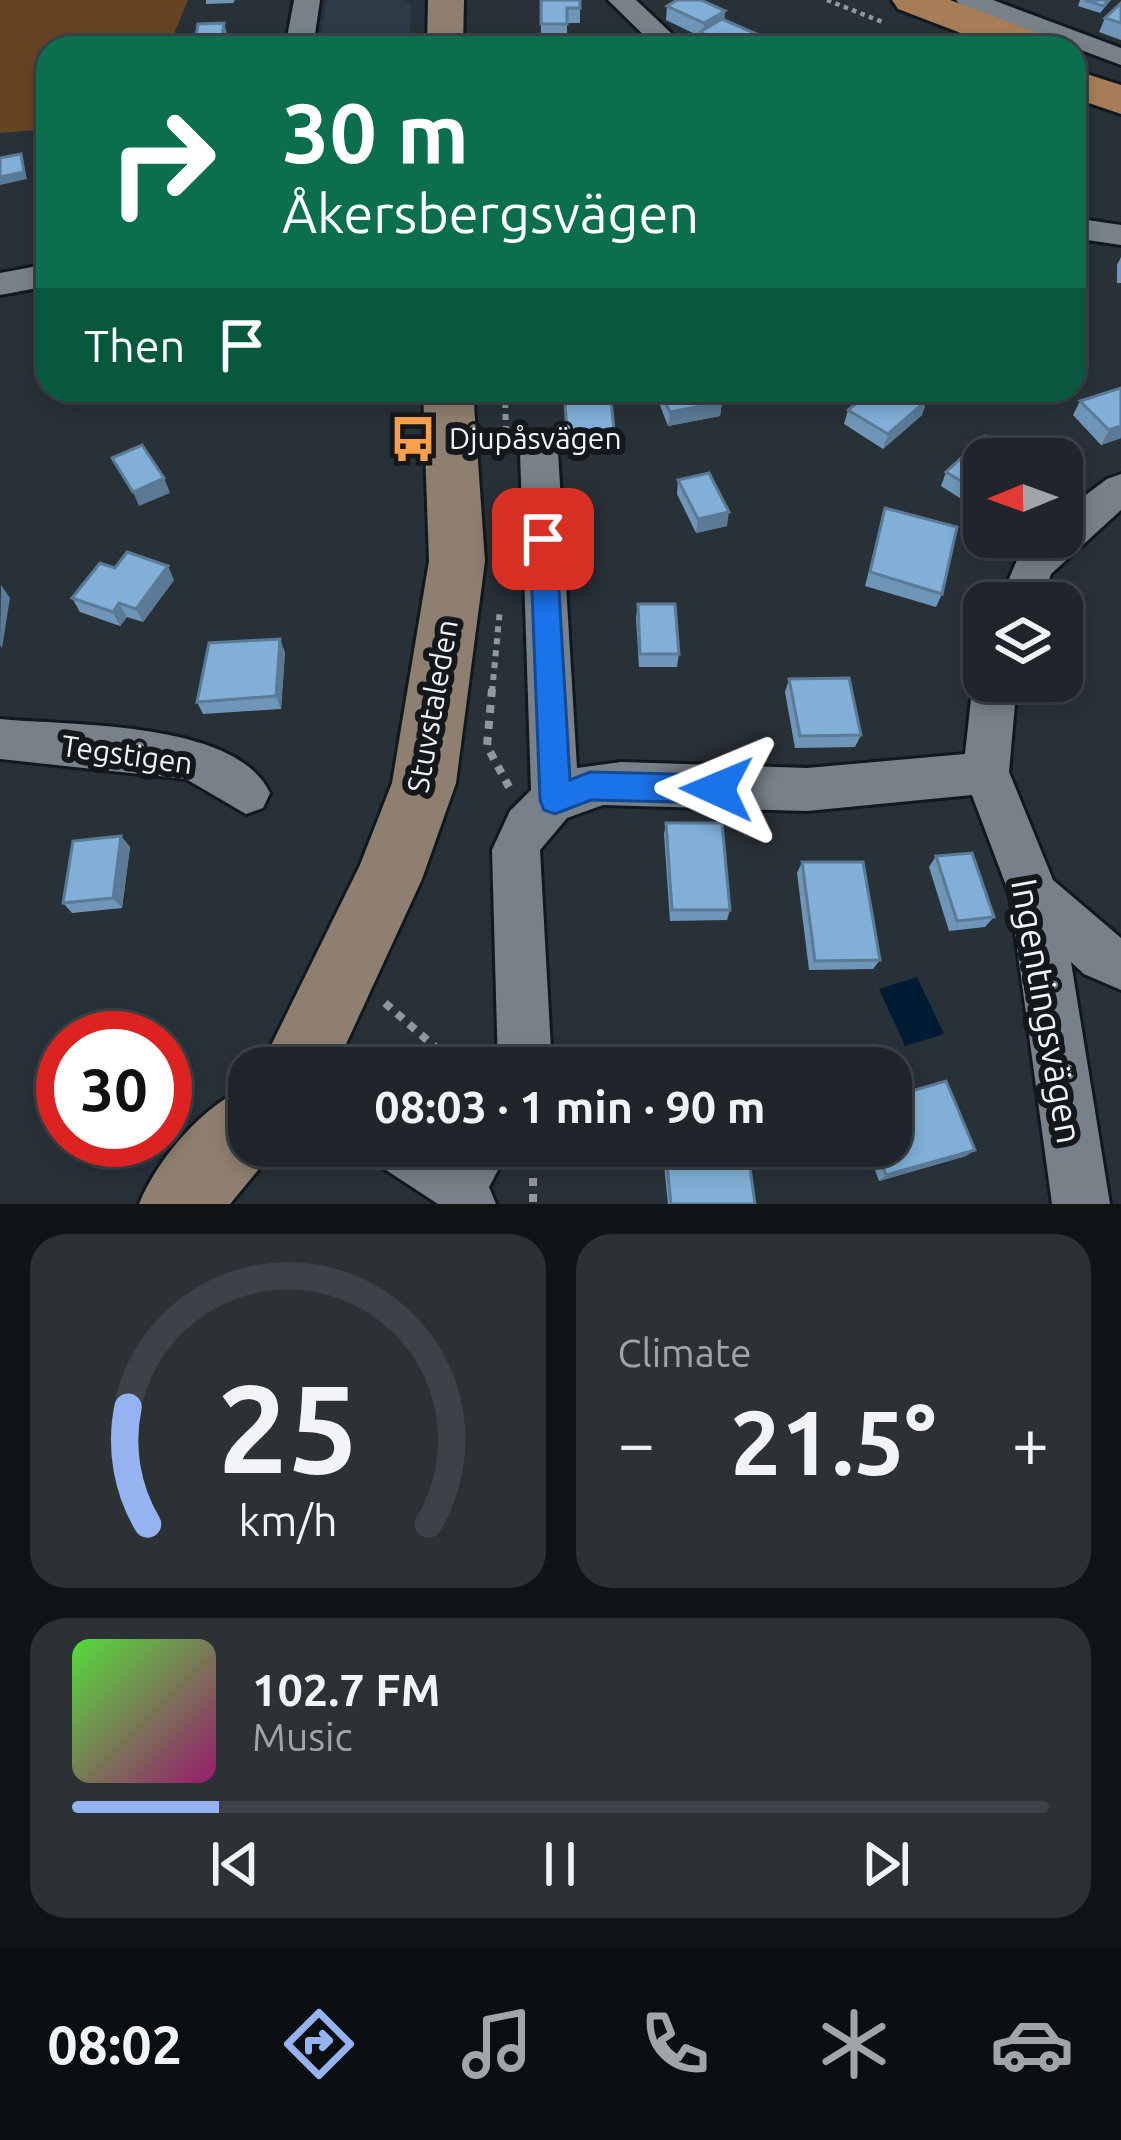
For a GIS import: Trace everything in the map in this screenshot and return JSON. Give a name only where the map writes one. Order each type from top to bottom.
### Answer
[{"type":"main road","points":[[893,3],[958,36]]},
{"type":"main road","points":[[893,3],[1000,36]]},
{"type":"main road","points":[[1086,66],[1121,79]]},
{"type":"main road","points":[[1086,88],[1121,101]]},
{"type":"street","points":[[301,36],[307,0]]},
{"type":"street","points":[[445,36],[446,0]]},
{"type":"street","points":[[621,0],[661,36]]},
{"type":"street","points":[[969,0],[1065,36]]},
{"type":"street","points":[[1086,44],[1121,57]]},
{"type":"street","points":[[1086,230],[1121,235]]},
{"type":"street","points":[[0,284],[36,277]]},
{"type":"street","name":"Stuvstaleden","points":[[306,1047],[388,879],[424,784],[457,561],[449,402]]},
{"type":"street","points":[[539,452],[555,800]]},
{"type":"street","points":[[1028,582],[1034,566],[1081,519],[1121,489]]},
{"type":"street","name":"Ingentingsvägen","points":[[992,702],[986,772],[1035,896],[1081,1204]]},
{"type":"street","name":"Tegstigen","points":[[0,739],[195,759],[246,793]]},
{"type":"street","points":[[524,1047],[516,850],[526,821],[555,800],[590,786],[802,791],[986,772]]},
{"type":"street","points":[[1035,896],[1102,956],[1121,964]]},
{"type":"street","points":[[178,1204],[228,1148]]},
{"type":"path","points":[[376,995],[435,1047]]},
{"type":"path","points":[[533,1167],[533,1204]]},
{"type":"shaded area","points":[[0,0],[188,0],[173,36],[36,36],[36,130],[0,133]]},
{"type":"shaded area","points":[[326,0],[404,0],[411,4],[410,36],[322,36]]},
{"type":"water","points":[[917,977],[944,1034],[905,1046],[879,989]]},
{"type":"building","points":[[541,0],[580,0],[580,8],[567,8],[567,24],[541,24]]},
{"type":"building","points":[[677,0],[701,0],[725,11],[704,23],[667,6]]},
{"type":"building","points":[[1121,3],[1121,23],[1105,18]]},
{"type":"building","points":[[722,19],[761,36],[709,36],[700,32]]},
{"type":"building","points":[[224,23],[222,36],[196,36],[198,24]]},
{"type":"building","points":[[21,154],[24,172],[0,177],[0,158]]},
{"type":"building","points":[[1121,388],[1121,426],[1109,430],[1081,402]]},
{"type":"building","points":[[565,402],[611,402],[614,430],[567,431]]},
{"type":"building","points":[[665,402],[722,402],[670,412]]},
{"type":"building","points":[[858,402],[925,402],[888,434],[848,410]]},
{"type":"building","points":[[142,445],[164,478],[133,492],[112,458]]},
{"type":"building","points":[[963,456],[963,482],[946,472]]},
{"type":"building","points":[[709,473],[729,512],[698,519],[678,480]]},
{"type":"building","points":[[885,508],[957,527],[942,594],[870,572]]},
{"type":"building","points":[[127,552],[168,566],[136,609],[119,603],[113,612],[72,598],[100,563],[115,568]]},
{"type":"building","points":[[638,604],[675,604],[679,654],[640,654]]},
{"type":"building","points":[[280,639],[276,696],[197,702],[209,643]]},
{"type":"building","points":[[849,678],[861,735],[800,736],[789,679]]},
{"type":"building","points":[[666,823],[722,823],[730,910],[672,910]]},
{"type":"building","points":[[121,836],[113,898],[63,903],[73,841]]},
{"type":"building","points":[[972,853],[994,917],[957,921],[936,856]]},
{"type":"building","points":[[802,862],[863,862],[880,960],[815,961]]},
{"type":"building","points":[[946,1081],[975,1150],[886,1175],[883,1167],[912,1167],[912,1091]]},
{"type":"building","points":[[667,1167],[750,1167],[755,1204],[671,1204]]},
{"type":"place","name":"Djupåsvägen","points":[[413,439]]},
{"type":"route","points":[[543,539],[555,800],[590,786],[717,789]]}]
